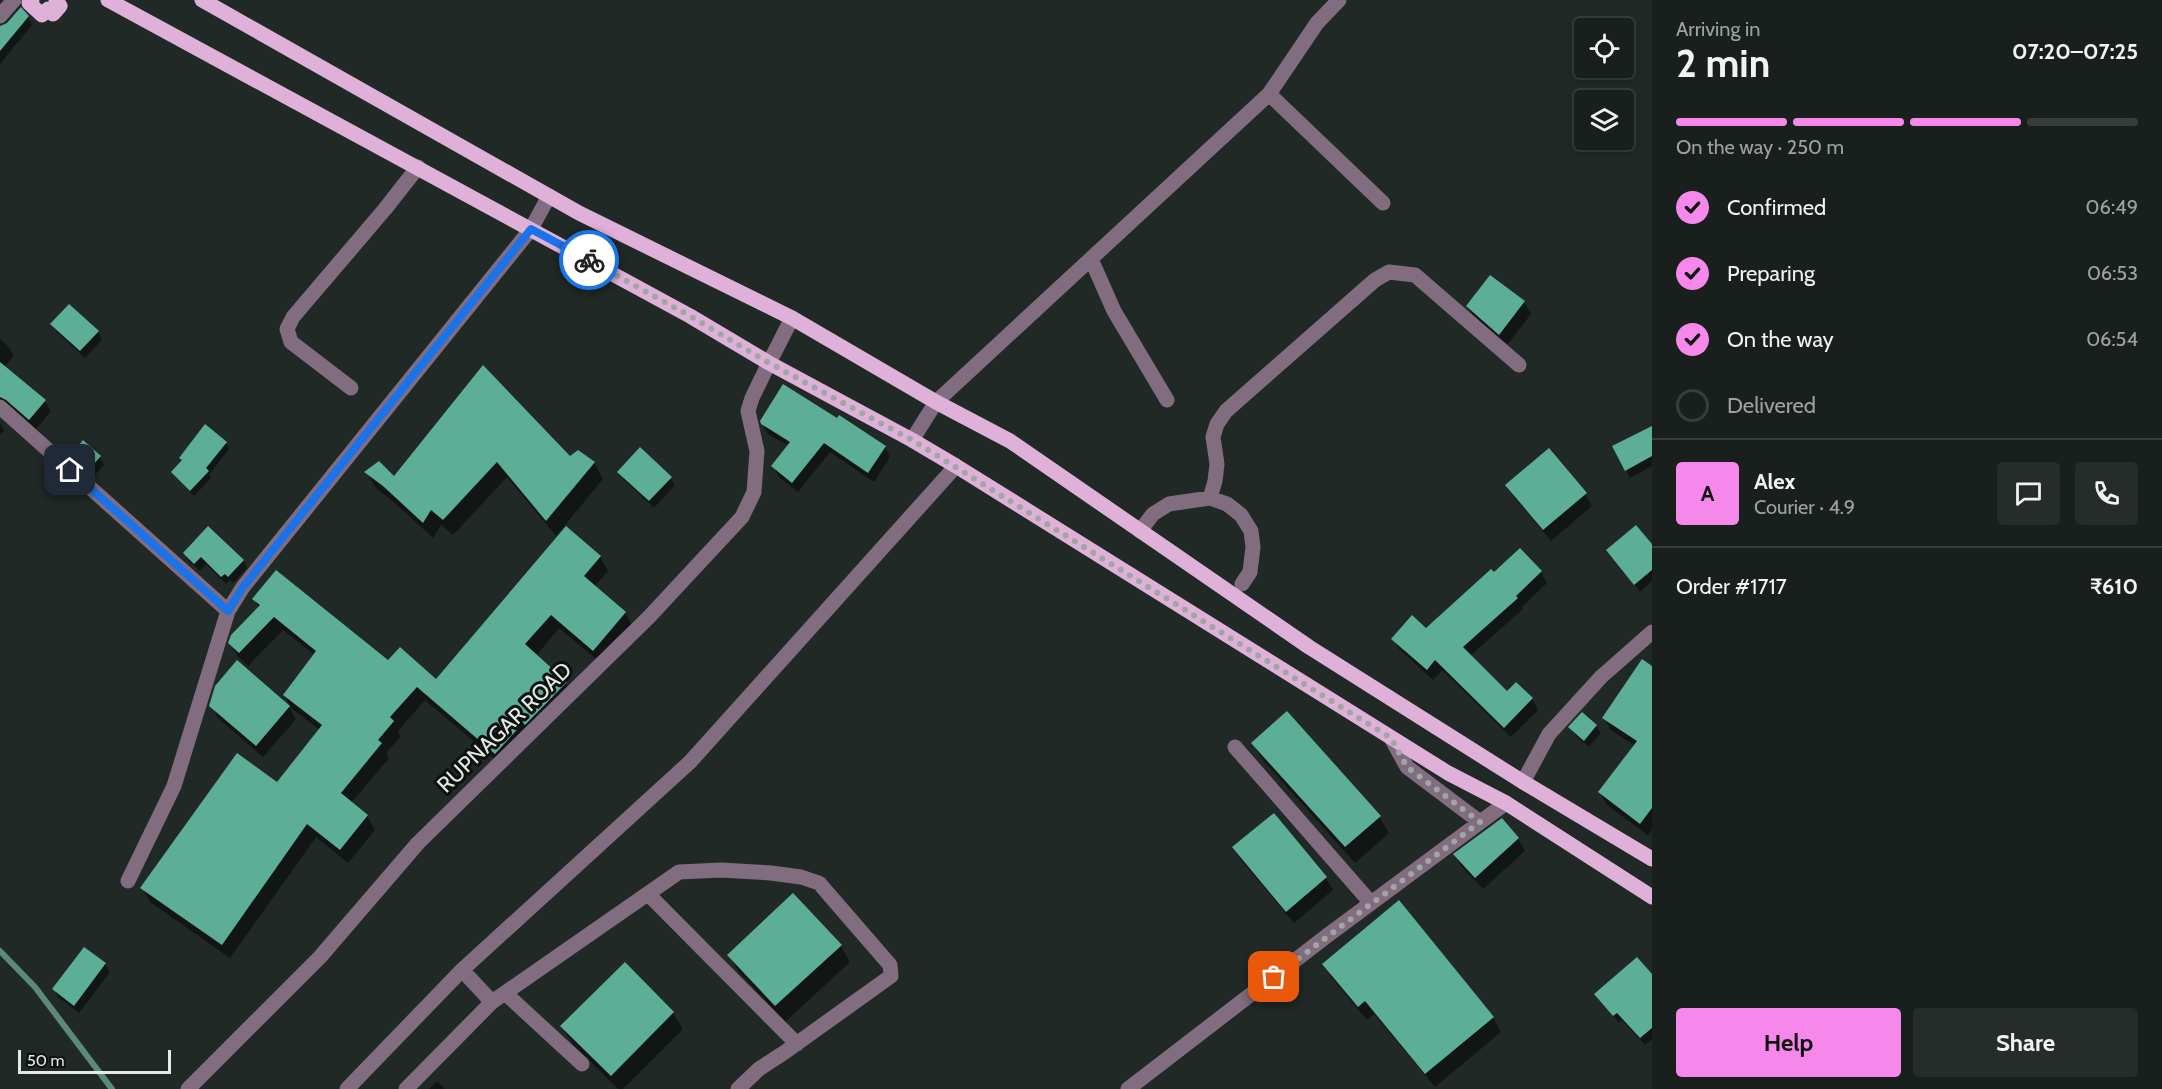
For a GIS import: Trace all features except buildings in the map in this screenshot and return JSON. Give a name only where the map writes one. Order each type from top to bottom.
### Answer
[{"type":"main road","points":[[34,0],[29,3],[42,15],[48,9],[53,14],[60,6],[56,0]]},
{"type":"main road","points":[[108,0],[418,167],[912,440],[1448,773],[1506,803],[1652,897]]},
{"type":"main road","points":[[202,0],[549,196],[632,240],[792,318],[936,402],[1010,441],[1309,647],[1523,782],[1652,859]]},
{"type":"street","points":[[0,16],[14,0]]},
{"type":"street","points":[[912,440],[936,402],[1269,94],[1317,23],[1339,0]]},
{"type":"street","points":[[1269,94],[1383,203]]},
{"type":"street","points":[[351,388],[291,342],[286,329],[293,317],[386,209],[418,167]]},
{"type":"street","points":[[128,881],[174,786],[228,611],[249,580],[531,229],[549,196]]},
{"type":"street","points":[[1091,259],[1114,311],[1167,400]]},
{"type":"street","points":[[1210,498],[1217,464],[1213,436],[1217,424],[1226,411],[1375,280],[1389,272],[1415,275],[1519,365]]},
{"type":"street","name":"RUPNAGAR ROAD","points":[[188,1089],[320,957],[418,843],[649,617],[742,517],[754,492],[757,451],[748,411],[752,398],[792,318]]},
{"type":"street","points":[[0,407],[228,611]]},
{"type":"street","points":[[346,1089],[462,970],[690,762],[956,466]]},
{"type":"street","points":[[1140,531],[1153,514],[1169,504],[1210,498],[1227,504],[1241,515],[1251,531],[1253,548],[1250,572],[1242,584]]},
{"type":"street","points":[[1523,782],[1549,734],[1601,677],[1652,632]]},
{"type":"street","points":[[1391,738],[1407,767],[1480,822]]},
{"type":"street","points":[[1235,747],[1371,903]]},
{"type":"street","points":[[1128,1089],[1506,803]]},
{"type":"street","points":[[406,1089],[492,1002],[679,872],[721,870],[771,873],[801,877],[819,883],[890,965],[891,976],[759,1069],[738,1089]]},
{"type":"street","points":[[648,894],[797,1044]]},
{"type":"street","points":[[462,970],[492,1002]]},
{"type":"street","points":[[505,993],[582,1064]]},
{"type":"waterway","points":[[0,951],[35,987],[112,1089]]},
{"type":"way so far","points":[[589,260],[976,478],[1391,738],[1407,767],[1480,822],[1274,977]]},
{"type":"route","points":[[70,470],[228,611],[243,587],[531,229],[589,260]]}]
